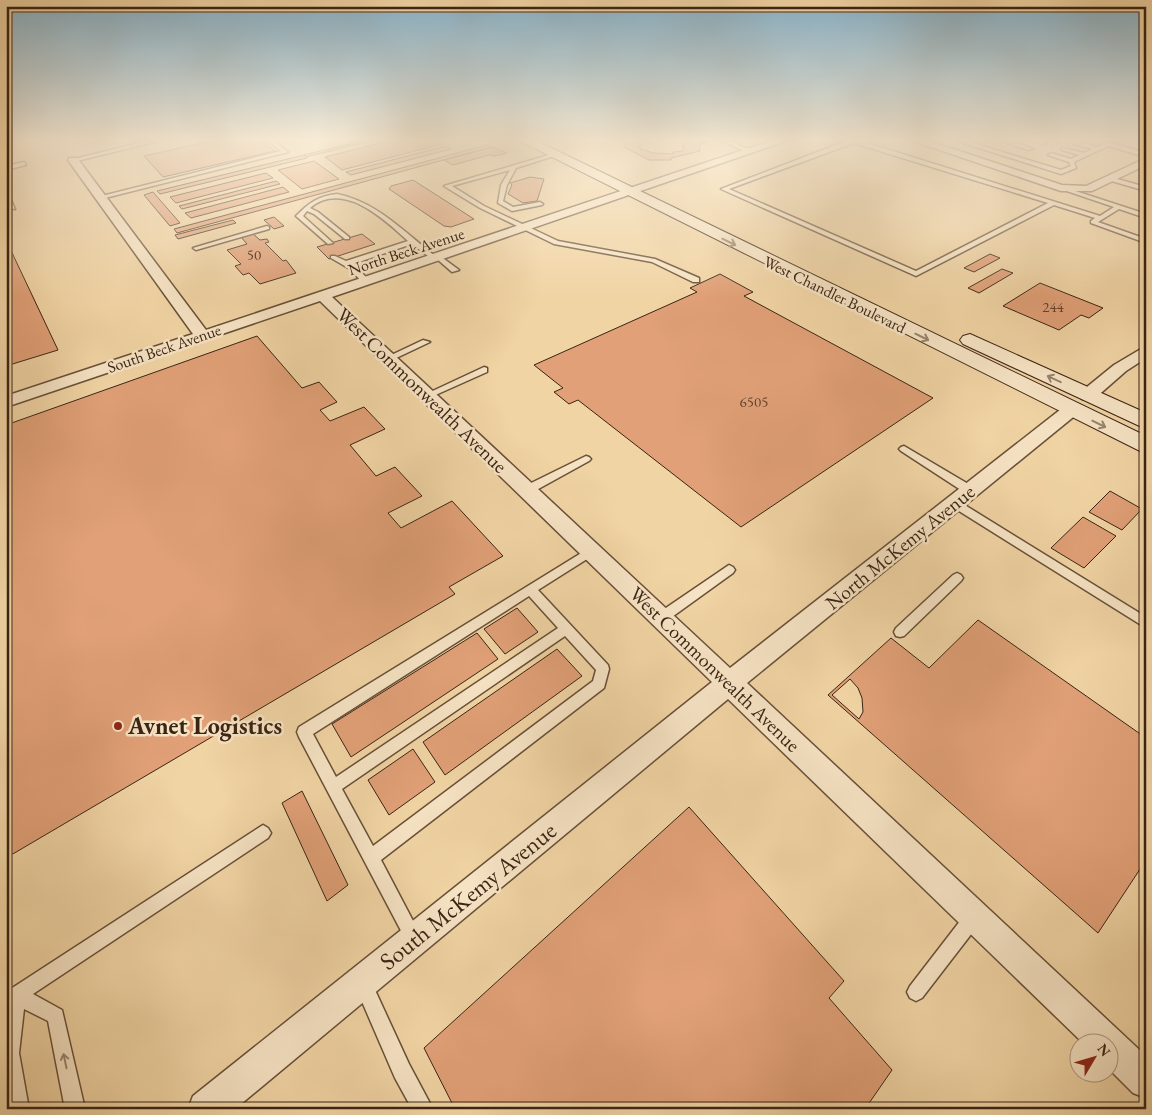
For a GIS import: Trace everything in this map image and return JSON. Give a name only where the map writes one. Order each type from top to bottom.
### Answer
[{"type":"main road","name":"West Chandler Boulevard","points":[[658,192],[1146,422]]},
{"type":"main road","name":"West Chandler Boulevard","points":[[630,193],[1146,446]]},
{"type":"street","points":[[97,192],[202,335]]},
{"type":"street","name":"North Beck Avenue","points":[[323,296],[630,193]]},
{"type":"street","name":"South Beck Avenue","points":[[6,402],[323,296]]},
{"type":"street","name":"West Commonwealth Avenue","points":[[323,296],[1095,1032]]},
{"type":"street","points":[[1088,394],[1120,368],[1146,351]]},
{"type":"street","name":"North McKemy Avenue","points":[[729,683],[1071,410]]},
{"type":"street","name":"South McKemy Avenue","points":[[206,1109],[729,683]]},
{"type":"street","points":[[1120,1055],[1146,1080]]},
{"type":"lane","points":[[101,197],[121,192]]},
{"type":"lane","points":[[457,192],[482,207],[556,243],[653,260],[696,280]]},
{"type":"lane","points":[[502,192],[500,202],[512,209],[540,204]]},
{"type":"lane","points":[[731,192],[916,274],[1053,203]]},
{"type":"lane","points":[[1018,192],[1100,218]]},
{"type":"lane","points":[[1073,192],[1146,216]]},
{"type":"lane","points":[[6,195],[13,208]]},
{"type":"lane","points":[[299,216],[310,205],[327,197],[354,198],[455,270]]},
{"type":"lane","points":[[1119,207],[1093,222],[1146,241]]},
{"type":"lane","points":[[307,210],[316,213],[347,238]]},
{"type":"lane","points":[[307,210],[307,215],[339,241]]},
{"type":"lane","points":[[299,216],[330,243]]},
{"type":"lane","points":[[299,216],[305,229],[321,246]]},
{"type":"lane","points":[[241,241],[197,251],[269,231],[260,235]]},
{"type":"lane","points":[[351,264],[368,256],[414,242]]},
{"type":"lane","points":[[360,249],[368,256]]},
{"type":"lane","points":[[352,252],[360,259]]},
{"type":"lane","points":[[343,254],[366,281]]},
{"type":"lane","points":[[334,257],[351,264]]},
{"type":"lane","points":[[389,358],[426,342]]},
{"type":"lane","points":[[428,395],[484,370]]},
{"type":"lane","points":[[904,449],[963,497],[1146,623]]},
{"type":"lane","points":[[527,490],[586,458]]},
{"type":"lane","points":[[414,939],[304,732],[590,551]]},
{"type":"lane","points":[[661,618],[729,570]]},
{"type":"lane","points":[[900,632],[957,578]]},
{"type":"lane","points":[[371,858],[599,684],[603,669],[530,588]]},
{"type":"lane","points":[[333,787],[566,628]]},
{"type":"lane","points":[[12,998],[263,833]]},
{"type":"lane","points":[[916,992],[974,917]]},
{"type":"lane","points":[[363,981],[402,1071],[423,1109]]},
{"type":"lane","points":[[12,998],[10,1053],[18,1109]]},
{"type":"lane","points":[[12,998],[56,1016],[75,1109]]},
{"type":"building","points":[[153,192],[180,223],[170,226],[144,195]]},
{"type":"building","points":[[190,192],[219,192],[176,203],[170,197]]},
{"type":"building","points":[[233,192],[249,192],[182,209],[179,206]]},
{"type":"building","points":[[264,192],[289,192],[191,218],[185,213]]},
{"type":"building","points":[[312,192],[327,192],[177,233],[174,229]]},
{"type":"building","points":[[394,192],[432,192],[474,219],[451,227],[444,226]]},
{"type":"building","points":[[509,192],[540,192],[537,201],[523,203],[508,194]]},
{"type":"building","points":[[274,217],[284,226],[274,229],[264,220]]},
{"type":"building","points":[[233,220],[236,223],[178,239],[175,235]]},
{"type":"building","points":[[253,234],[260,240],[267,239],[269,242],[265,243],[283,261],[286,260],[296,273],[260,284],[249,273],[243,275],[235,266],[241,264],[227,250],[247,244],[241,237]]},
{"type":"building","points":[[362,234],[375,244],[329,259],[317,247]]},
{"type":"building","points":[[6,240],[58,350],[6,366]]},
{"type":"building","points":[[990,254],[1000,258],[974,272],[964,268]]},
{"type":"building","points":[[1002,269],[1013,273],[979,293],[968,288]]},
{"type":"building","points":[[720,274],[753,292],[744,296],[933,398],[741,527],[578,400],[569,404],[554,392],[563,388],[534,365],[697,292],[690,288]]},
{"type":"building","points":[[1040,283],[1103,308],[1089,318],[1081,315],[1059,330],[1003,306]]},
{"type":"building","name":"Avnet Logistics","points":[[257,336],[302,388],[319,382],[337,402],[320,410],[330,421],[364,407],[385,429],[350,445],[376,476],[395,467],[422,496],[388,513],[401,528],[452,501],[503,556],[449,587],[455,594],[6,858],[6,582],[11,580],[6,567],[6,425]]},
{"type":"building","points":[[1110,491],[1142,509],[1122,530],[1089,512]]},
{"type":"building","points":[[1083,517],[1116,536],[1084,568],[1051,548]]},
{"type":"building","points":[[517,608],[538,632],[505,654],[484,629]]},
{"type":"building","points":[[978,620],[1146,738],[1146,860],[1098,933],[828,695],[891,638],[929,668]],"holes":[[[850,679],[858,688],[862,698],[863,712],[859,719],[832,695]]]},
{"type":"building","points":[[477,633],[498,659],[351,757],[332,724]]},
{"type":"building","points":[[557,649],[582,676],[445,775],[423,742]]},
{"type":"building","points":[[413,749],[435,782],[389,815],[368,780]]},
{"type":"building","points":[[302,791],[348,885],[327,901],[282,803]]},
{"type":"building","points":[[689,807],[844,981],[829,998],[892,1070],[865,1109],[455,1109],[424,1048]]},
{"type":"place","name":"Avnet Logistics","points":[[118,726]]}]
